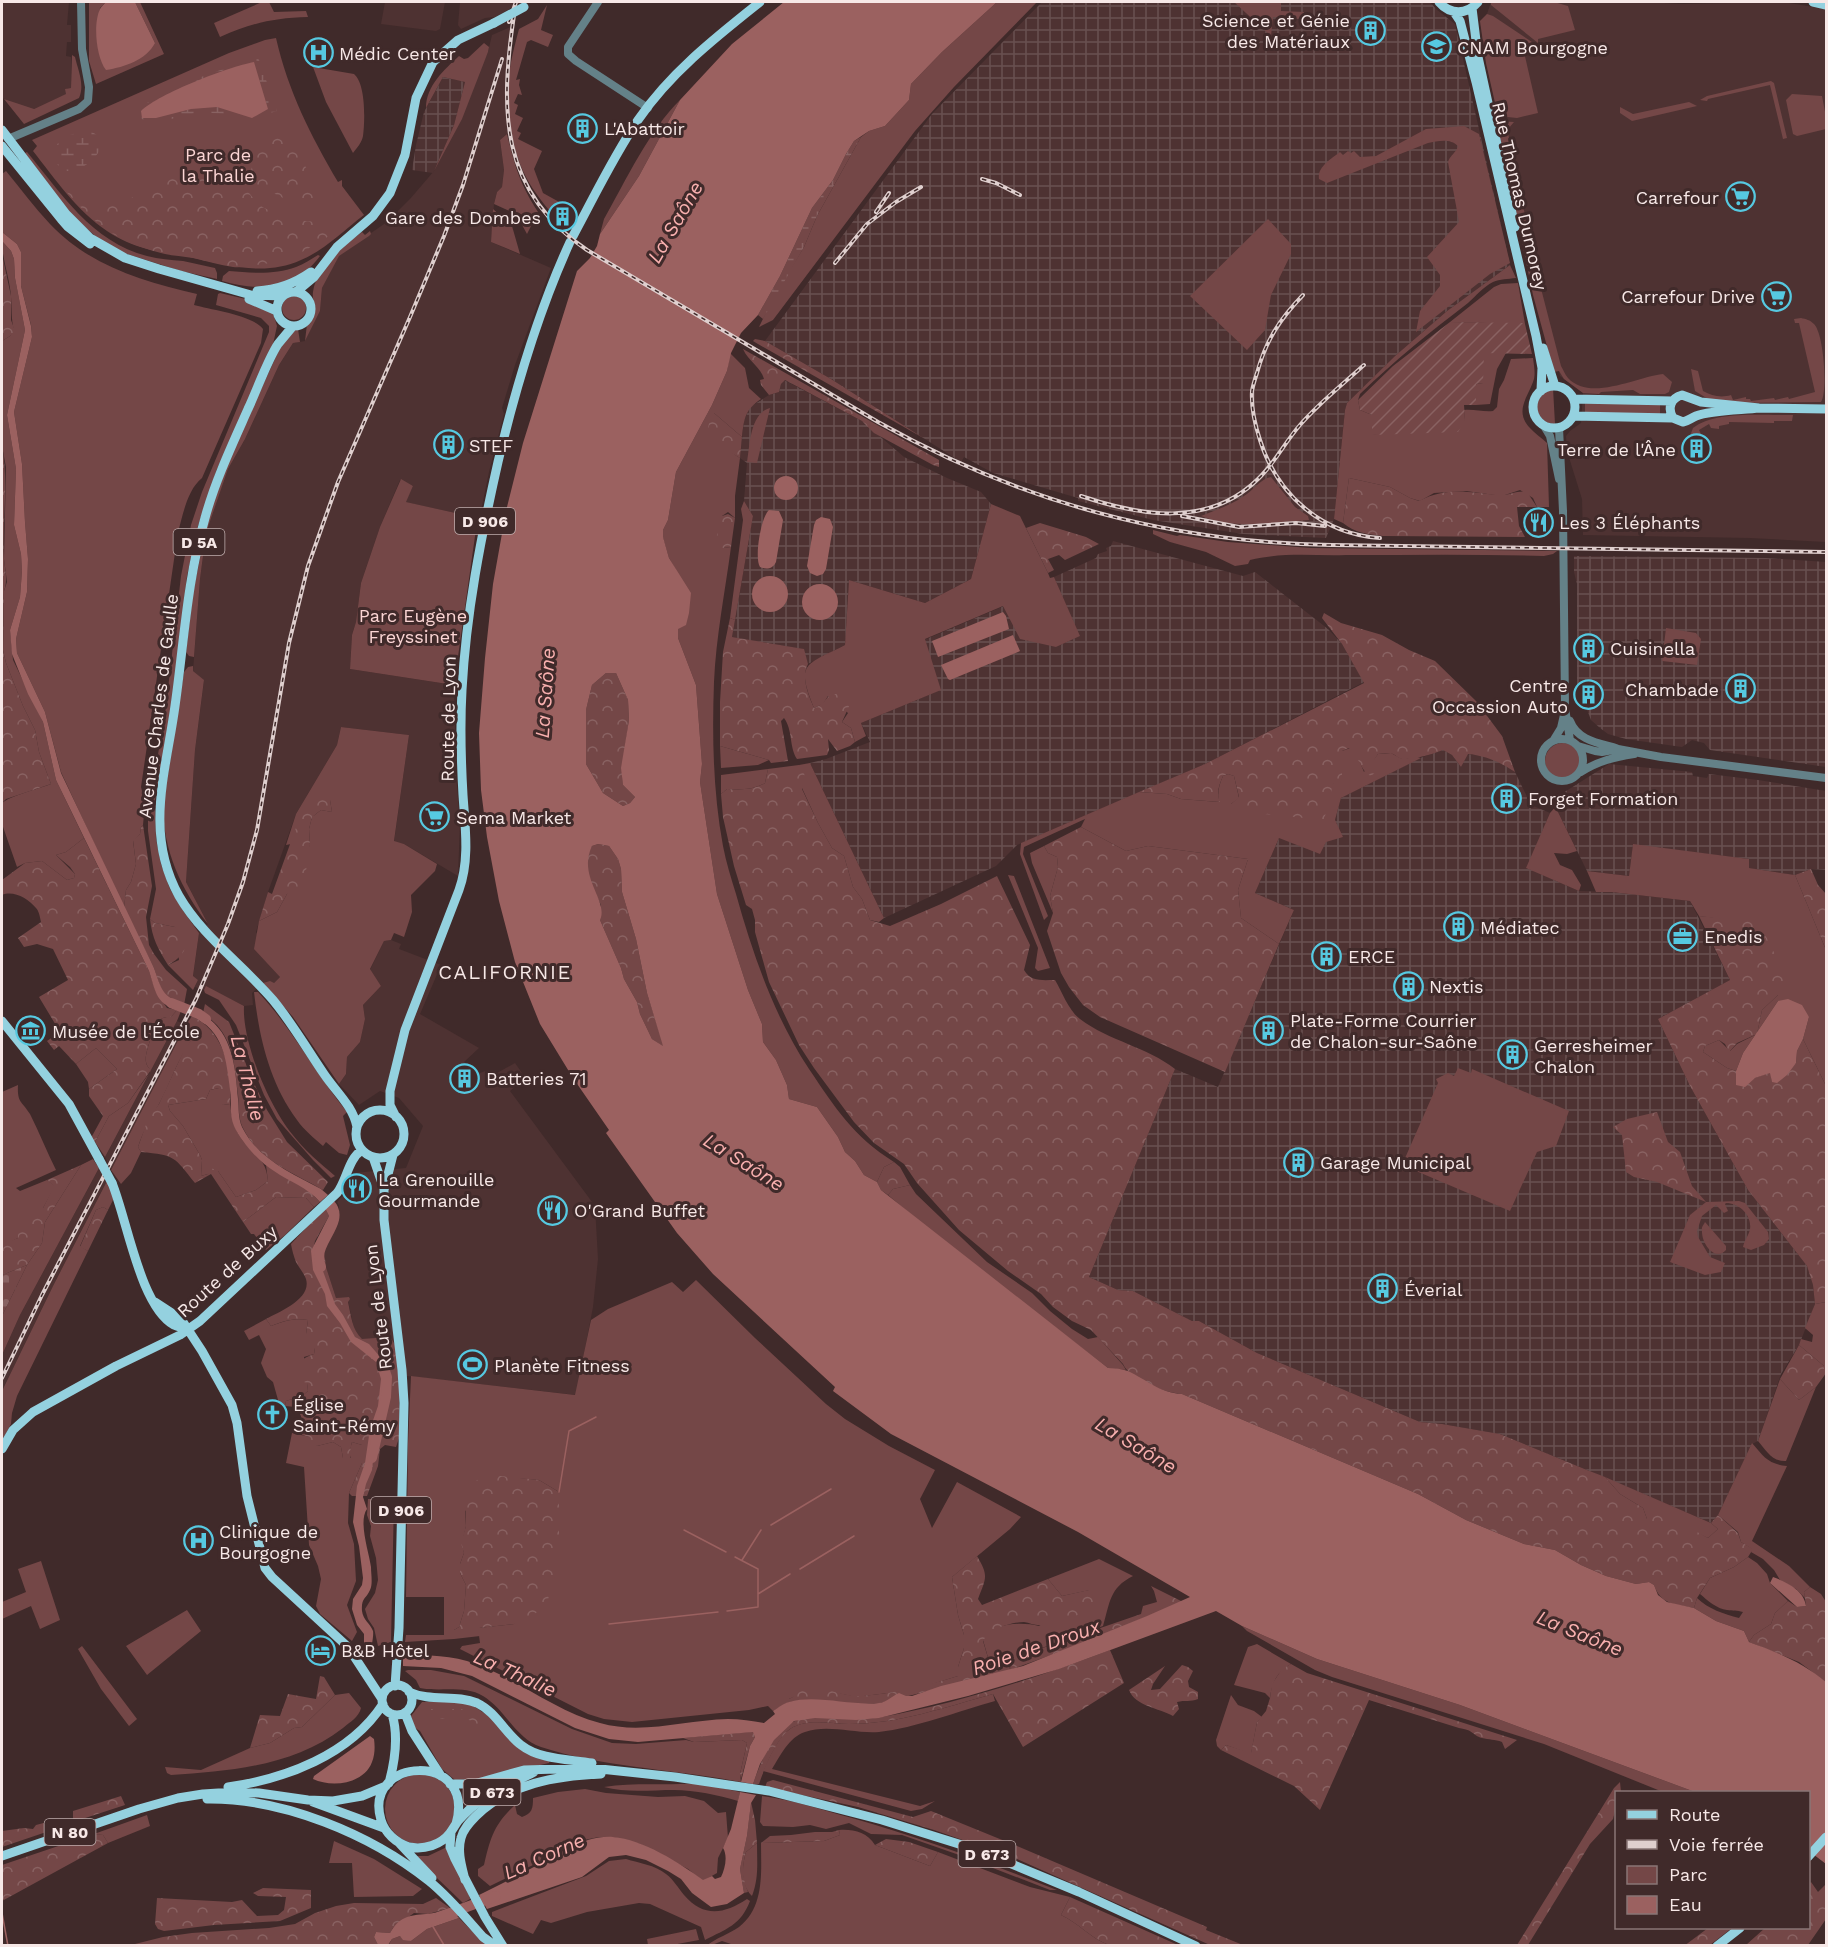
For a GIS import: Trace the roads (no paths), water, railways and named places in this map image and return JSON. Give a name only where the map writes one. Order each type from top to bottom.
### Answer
[{"type":"main road","name":"D 906","points":[[648,108],[699,52],[760,2]]},
{"type":"main road","points":[[1439,2],[1454,12],[1466,11],[1475,5]]},
{"type":"main road","points":[[1813,2],[1827,4]]},
{"type":"main road","points":[[308,298],[314,277],[321,266],[341,243],[368,222],[390,193],[405,155],[416,98],[433,62],[458,40],[528,4]]},
{"type":"main road","name":"Rue Thomas Dumorey","points":[[1475,5],[1478,57],[1520,250],[1541,339],[1555,386]]},
{"type":"main road","name":"Rue Thomas Dumorey","points":[[1454,12],[1460,21],[1476,82],[1536,336],[1542,368],[1540,391]]},
{"type":"main road","name":"Route de Lyon","points":[[396,1117],[390,1105],[390,1091],[405,1030],[462,882],[466,840],[461,744],[464,660],[478,555],[516,390],[538,321],[572,239],[608,170],[648,108]]},
{"type":"main road","points":[[2,130],[4,142],[56,213],[83,240],[131,266],[254,300],[293,326],[302,325],[309,318],[312,308],[308,298],[303,294],[291,292],[282,296],[251,295],[124,258],[90,238],[66,214],[4,142]]},
{"type":"main road","points":[[210,284],[248,290],[270,290],[298,281],[321,266]]},
{"type":"main road","points":[[296,292],[314,277]]},
{"type":"main road","points":[[279,316],[278,303],[282,296]]},
{"type":"main road","name":"Avenue Charles de Gaulle","points":[[278,345],[279,316]]},
{"type":"main road","name":"Avenue Charles de Gaulle","points":[[293,326],[278,345],[218,478],[200,538],[190,590],[175,708],[160,794],[159,831],[166,865],[184,903],[204,929],[272,1000],[291,1024],[325,1076],[343,1097]]},
{"type":"main road","points":[[1555,386],[1566,390],[1576,404],[1571,421],[1559,428],[1551,429],[1544,426],[1534,416],[1533,402],[1540,391],[1555,386]]},
{"type":"main road","points":[[1673,418],[1670,410],[1672,401],[1682,395],[1701,402],[1759,408],[1827,409]]},
{"type":"main road","points":[[1574,399],[1672,401]]},
{"type":"main road","points":[[1693,399],[1697,408],[1694,417]]},
{"type":"main road","points":[[1574,416],[1673,418],[1683,422],[1694,417],[1759,408]]},
{"type":"main road","points":[[2,1021],[69,1104],[112,1183],[144,1284],[154,1302],[174,1325],[188,1330],[234,1410],[247,1496],[265,1568],[343,1642],[368,1676],[388,1712],[401,1715],[405,1713],[412,1703],[409,1692]]},
{"type":"main road","name":"Route de Lyon","points":[[374,1112],[390,1091]]},
{"type":"main road","name":"D 5A","points":[[343,1097],[359,1109],[368,1113],[374,1112]]},
{"type":"main road","name":"D 5A","points":[[343,1097],[353,1114],[357,1127]]},
{"type":"main road","points":[[374,1112],[387,1112],[396,1117],[404,1137],[393,1155],[384,1158],[373,1157],[362,1150],[358,1143],[357,1127],[361,1121],[374,1112]]},
{"type":"main road","name":"Route de Buxy","points":[[2,1449],[13,1430],[33,1412],[188,1330],[207,1316],[337,1193],[347,1177],[355,1156],[362,1150]]},
{"type":"main road","name":"Route de Lyon","points":[[393,1155],[384,1190],[384,1220],[404,1403],[398,1651],[395,1687]]},
{"type":"main road","name":"Route de Lyon","points":[[373,1157],[384,1190]]},
{"type":"main road","points":[[368,1676],[422,1696],[472,1701],[490,1712],[519,1744],[527,1749],[546,1756],[591,1763],[608,1769]]},
{"type":"main road","points":[[196,1795],[272,1779],[335,1750],[375,1715],[384,1693],[395,1687]]},
{"type":"main road","points":[[405,1713],[412,1731],[441,1776],[454,1791],[459,1807],[450,1846],[497,1945]]},
{"type":"main road","points":[[392,1714],[395,1728],[395,1757],[388,1784],[380,1802],[384,1828],[497,1945]]},
{"type":"main road","name":"D 673","points":[[450,1784],[474,1784],[524,1770],[564,1768],[647,1773],[769,1791],[882,1820],[978,1850],[1079,1892],[1196,1946]]},
{"type":"main road","points":[[388,1784],[402,1773],[418,1769],[441,1776]]},
{"type":"main road","name":"D 673","points":[[453,1828],[476,1804],[492,1792],[536,1771]]},
{"type":"main road","points":[[465,1880],[460,1852],[461,1838],[472,1820],[495,1801],[525,1786],[559,1777],[647,1773]]},
{"type":"main road","name":"N 80","points":[[2,1856],[178,1798],[242,1792],[308,1800],[352,1799],[388,1784]]},
{"type":"main road","points":[[178,1798],[227,1798],[258,1802],[304,1815],[352,1835],[397,1859],[428,1881],[483,1937],[497,1945]]},
{"type":"main road","name":"N 80","points":[[308,1800],[384,1828]]},
{"type":"main road","points":[[399,1843],[415,1848],[431,1846],[445,1838],[453,1828]]},
{"type":"main road","points":[[1810,1856],[1827,1837]]},
{"type":"main road","points":[[1717,1946],[1739,1929]]},
{"type":"street","points":[[4,142],[79,109],[88,101],[89,87],[82,49],[81,2]]},
{"type":"street","points":[[598,2],[568,47],[568,54],[570,58],[648,108]]},
{"type":"street","points":[[1544,426],[1550,436],[1563,499]]},
{"type":"street","points":[[1559,428],[1563,499],[1565,708],[1570,740]]},
{"type":"street","points":[[1553,741],[1561,728],[1565,708]]},
{"type":"street","points":[[1565,708],[1572,728],[1588,740],[1639,753],[1827,778]]},
{"type":"street","points":[[1618,748],[1602,752],[1562,739],[1547,744],[1541,757],[1541,764],[1548,777],[1566,782],[1594,764],[1639,753]]},
{"type":"street","points":[[1578,746],[1584,759],[1580,773]]},
{"type":"water","points":[[106,2],[135,2],[155,43],[146,54],[134,62],[106,70],[100,57],[96,31],[98,15]]},
{"type":"water","name":"La Saône","points":[[784,2],[997,2],[911,84],[909,100],[885,126],[869,131],[854,141],[833,180],[812,208],[780,276],[758,315],[741,333],[731,353],[727,371],[712,405],[676,472],[668,520],[663,530],[669,558],[691,593],[686,625],[678,629],[678,638],[696,685],[702,764],[700,782],[717,894],[748,990],[762,1024],[763,1042],[776,1060],[787,1085],[789,1099],[817,1107],[838,1137],[845,1152],[855,1161],[864,1175],[877,1182],[881,1190],[1108,1368],[1128,1371],[1160,1389],[1182,1394],[1418,1494],[1466,1520],[1524,1544],[1555,1550],[1606,1576],[1636,1584],[1649,1582],[1654,1585],[1658,1595],[1667,1602],[1694,1608],[1716,1621],[1744,1631],[1749,1642],[1789,1659],[1817,1675],[1826,1682],[1826,1864],[1810,1852],[1810,1791],[1692,1791],[1460,1705],[1317,1659],[1242,1626],[1216,1611],[1059,1669],[968,1696],[879,1718],[856,1720],[815,1718],[794,1721],[774,1740],[760,1764],[753,1784],[741,1782],[750,1746],[755,1737],[753,1732],[638,1742],[609,1739],[575,1728],[472,1676],[441,1668],[403,1666],[403,1655],[440,1656],[467,1661],[491,1670],[584,1718],[616,1726],[648,1727],[728,1719],[764,1723],[775,1714],[773,1711],[789,1702],[810,1699],[879,1703],[899,1693],[912,1696],[941,1686],[1023,1666],[1190,1597],[1078,1532],[891,1434],[833,1391],[835,1387],[713,1274],[677,1233],[606,1133],[609,1130],[573,1078],[540,1024],[515,962],[499,901],[487,837],[481,790],[479,733],[493,584],[506,511],[523,443],[577,271],[590,258],[597,246],[600,234],[639,176],[680,100],[732,44]],"holes":[[[606,673],[616,673],[628,700],[629,720],[621,768],[623,785],[635,797],[623,806],[603,793],[586,764],[586,710],[592,685]],[[598,844],[609,846],[618,859],[621,869],[622,892],[636,939],[647,993],[663,1046],[652,1039],[600,920],[602,913],[590,878],[588,857],[592,846]]]},
{"type":"water","points":[[254,62],[268,109],[252,118],[217,107],[191,109],[156,118],[142,118],[141,111],[163,96],[212,75]]},
{"type":"water","points":[[2,232],[17,244],[21,252],[21,286],[32,337],[14,412],[22,464],[28,559],[27,592],[16,639],[17,653],[45,712],[61,773],[161,987],[167,995],[184,1005],[181,1011],[166,1005],[158,997],[149,971],[56,780],[43,722],[28,694],[12,654],[10,630],[20,597],[22,571],[21,554],[14,525],[16,469],[7,415],[25,330],[15,278],[14,259],[11,251],[2,241]]},
{"type":"water","points":[[786,476],[794,480],[798,488],[794,496],[786,500],[778,496],[774,488],[778,480]]},
{"type":"water","points":[[769,510],[779,511],[783,520],[776,562],[771,567],[765,568],[760,567],[758,562],[758,547],[763,521]]},
{"type":"water","points":[[821,517],[830,519],[833,527],[826,569],[823,574],[817,576],[810,573],[807,566],[814,525]]},
{"type":"water","points":[[770,576],[783,581],[788,594],[783,607],[770,612],[757,607],[752,594],[757,581]]},
{"type":"water","points":[[820,584],[833,589],[838,602],[833,615],[820,620],[807,615],[802,602],[807,589]]},
{"type":"water","points":[[1003,612],[1009,629],[938,657],[932,641]]},
{"type":"water","points":[[1013,635],[1020,651],[948,679],[941,665]]},
{"type":"water","points":[[1788,999],[1802,1005],[1809,1017],[1797,1051],[1796,1063],[1777,1083],[1772,1082],[1770,1073],[1755,1078],[1745,1087],[1736,1085],[1736,1071],[1743,1053],[1778,1001]]},
{"type":"water","points":[[194,1010],[207,1017],[216,1026],[229,1047],[235,1072],[240,1120],[249,1138],[276,1164],[328,1195],[320,1202],[304,1188],[263,1163],[241,1139],[232,1122],[229,1079],[222,1047],[211,1030],[192,1016]]},
{"type":"water","points":[[331,1202],[337,1212],[320,1249],[320,1263],[335,1304],[355,1337],[369,1344],[382,1359],[386,1372],[385,1406],[376,1433],[372,1470],[363,1497],[367,1509],[364,1529],[372,1579],[371,1588],[362,1607],[364,1617],[373,1631],[368,1657],[364,1650],[364,1634],[357,1625],[352,1609],[353,1599],[362,1585],[363,1578],[353,1522],[357,1486],[365,1463],[370,1429],[378,1406],[381,1379],[376,1362],[351,1342],[327,1306],[325,1294],[313,1270],[311,1251],[329,1216],[325,1208]]},
{"type":"water","points":[[1773,1577],[1798,1591],[1805,1600],[1806,1606],[1797,1607],[1770,1583]]},
{"type":"water","points":[[370,1736],[374,1739],[374,1756],[368,1769],[362,1775],[347,1782],[338,1783],[313,1779],[314,1776]]},
{"type":"water","points":[[740,1792],[756,1795],[751,1803],[740,1869],[744,1893],[727,1904],[711,1907],[692,1893],[681,1879],[668,1871],[646,1860],[626,1855],[609,1857],[582,1877],[487,1909],[479,1895],[571,1847],[602,1837],[624,1839],[648,1847],[672,1859],[703,1880],[712,1876],[715,1879],[721,1877],[725,1862],[723,1848],[731,1829]]},
{"type":"water","points":[[450,1908],[459,1918],[427,1929],[411,1941],[403,1940],[400,1936],[392,1939],[388,1945],[378,1945],[374,1937],[376,1932],[390,1933],[397,1923],[405,1918]]},
{"type":"waterway","name":"La Thalie","points":[[171,1003],[206,1019]]},
{"type":"waterway","name":"La Thalie","points":[[321,1267],[320,1250],[334,1217],[334,1210],[330,1204]]},
{"type":"waterway","name":"La Thalie","points":[[372,1458],[386,1397],[387,1377],[382,1362]]},
{"type":"waterway","points":[[559,1492],[569,1431],[596,1417]]},
{"type":"waterway","points":[[771,1525],[831,1489]]},
{"type":"waterway","points":[[684,1530],[726,1552]]},
{"type":"waterway","points":[[742,1560],[761,1530]]},
{"type":"waterway","points":[[800,1569],[854,1536]]},
{"type":"waterway","points":[[727,1611],[758,1607],[758,1569],[735,1557]]},
{"type":"waterway","points":[[758,1594],[790,1574]]},
{"type":"waterway","points":[[609,1624],[718,1612]]},
{"type":"waterway","name":"La Corne","points":[[440,1917],[496,1896]]},
{"type":"waterway","points":[[2,1913],[8,1946]]},
{"type":"waterway","points":[[432,1925],[444,1945]]},
{"type":"railway","points":[[509,22],[516,2]]},
{"type":"railway","points":[[514,15],[507,83],[512,146],[522,175],[536,202],[558,227],[587,250],[878,422],[986,475],[1041,495],[1153,526],[1211,536],[1270,542],[1331,545],[1826,552]]},
{"type":"railway","points":[[2,1378],[42,1295],[196,999],[228,924],[243,882],[257,830],[289,643],[308,566],[338,482],[444,236],[463,185],[502,59]]},
{"type":"railway","points":[[982,179],[1020,195]]},
{"type":"railway","points":[[835,263],[867,224],[921,187]]},
{"type":"railway","points":[[876,212],[889,193]]},
{"type":"railway","points":[[1303,295],[1275,331],[1265,350],[1254,382],[1252,403],[1260,440],[1278,478],[1305,508],[1321,520],[1339,529],[1380,538]]},
{"type":"railway","points":[[1081,496],[1127,509],[1150,512],[1196,511],[1218,505],[1238,495],[1258,479],[1307,417],[1364,365]]},
{"type":"railway","points":[[1182,516],[1239,527],[1296,523],[1325,526]]},
{"type":"place","name":"Science et Génie des Matériaux","points":[[1371,30]]},
{"type":"place","name":"CNAM Bourgogne","points":[[1436,47]]},
{"type":"place","name":"Médic Center","points":[[318,53]]},
{"type":"place","name":"L'Abattoir","points":[[583,128]]},
{"type":"place","name":"Carrefour","points":[[1740,197]]},
{"type":"place","name":"Gare des Dombes","points":[[562,217]]},
{"type":"place","name":"Carrefour Drive","points":[[1776,296]]},
{"type":"place","name":"STEF","points":[[448,445]]},
{"type":"place","name":"Terre de l'Âne","points":[[1697,449]]},
{"type":"place","name":"Les 3 Éléphants","points":[[1538,522]]},
{"type":"place","name":"Cuisinella","points":[[1589,648]]},
{"type":"place","name":"Chambade","points":[[1740,689]]},
{"type":"place","name":"Centre Occassion Auto","points":[[1589,695]]},
{"type":"place","name":"Forget Formation","points":[[1507,798]]},
{"type":"place","name":"Sema Market","points":[[435,817]]},
{"type":"place","name":"Médiatec","points":[[1459,927]]},
{"type":"place","name":"Enedis","points":[[1683,936]]},
{"type":"place","name":"ERCE","points":[[1327,956]]},
{"type":"place","name":"Nextis","points":[[1408,986]]},
{"type":"place","name":"Plate-Forme Courrier de Chalon-sur-Saône","points":[[1269,1030]]},
{"type":"place","name":"Musée de l'École","points":[[31,1031]]},
{"type":"place","name":"Gerresheimer Chalon","points":[[1513,1055]]},
{"type":"place","name":"Batteries 71","points":[[465,1078]]},
{"type":"place","name":"Garage Municipal","points":[[1299,1162]]},
{"type":"place","name":"La Grenouille Gourmande","points":[[357,1189]]},
{"type":"place","name":"O'Grand Buffet","points":[[553,1210]]},
{"type":"place","name":"Éverial","points":[[1383,1289]]},
{"type":"place","name":"Planète Fitness","points":[[473,1365]]},
{"type":"place","name":"Église Saint-Rémy","points":[[272,1414]]},
{"type":"place","name":"Clinique de Bourgogne","points":[[198,1541]]},
{"type":"place","name":"B&B Hôtel","points":[[320,1650]]},
{"type":"district","name":"CALIFORNIE","points":[[505,972]]},
{"type":"park label","name":"Parc de la Thalie","points":[[218,164]]},
{"type":"park label","name":"Parc Eugène Freyssinet","points":[[413,625]]},
{"type":"water label","name":"Roie de Droux","points":[[1036,1647]]}]
